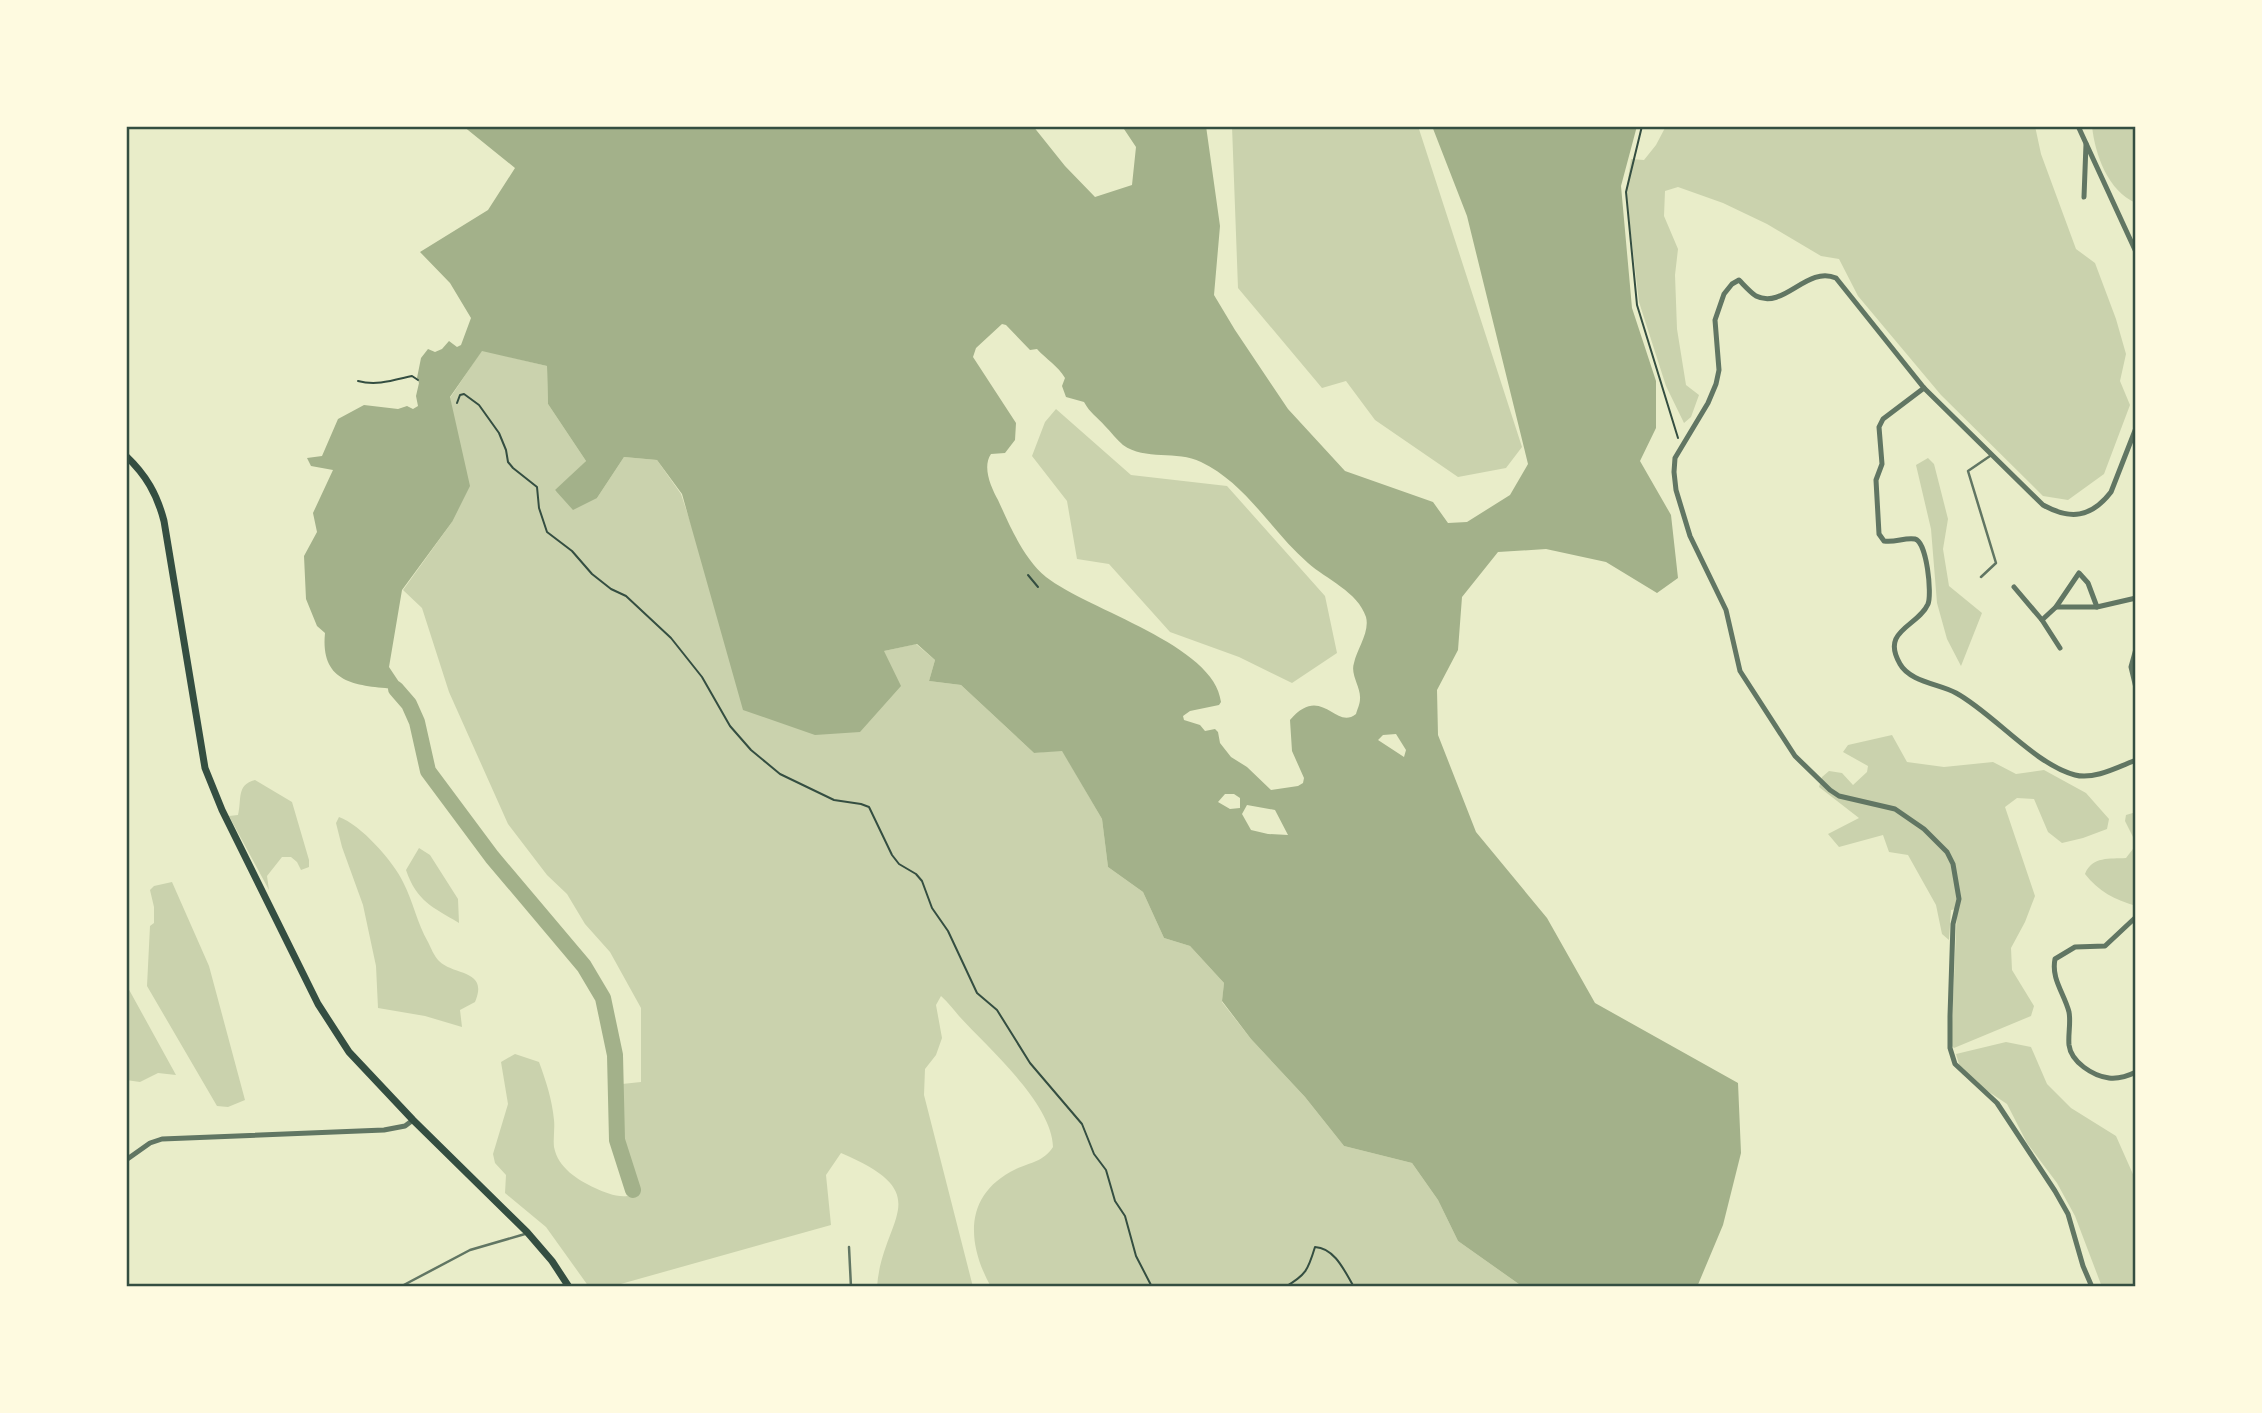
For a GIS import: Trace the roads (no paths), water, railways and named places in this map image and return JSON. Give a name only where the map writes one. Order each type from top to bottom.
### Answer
[{"type":"main road","points":[[126,456],[141,470],[151,485],[164,521],[201,750],[218,800],[326,1018],[349,1052],[413,1120],[527,1232],[569,1287]]},
{"type":"street","points":[[2078,126],[2136,252]]},
{"type":"street","points":[[2084,197],[2086,144]]},
{"type":"street","points":[[2092,1287],[2077,1249],[2068,1214],[2055,1191],[1997,1103],[1955,1064],[1950,1048],[1950,1016],[1953,923],[1959,899],[1947,852],[1924,829],[1895,809],[1847,799],[1829,790],[1795,756],[1740,671],[1726,610],[1690,537],[1676,490],[1674,472],[1675,458],[1680,446],[1708,403],[1716,384],[1719,370],[1715,320],[1724,295],[1732,284],[1739,280],[1755,295],[1764,298],[1789,292],[1806,280],[1831,275],[1836,278],[1924,388],[2043,505],[2058,513],[2072,515],[2094,509],[2105,501],[2134,441],[2136,428]]},
{"type":"street","points":[[1924,388],[1883,419],[1879,427],[1882,464],[1876,480],[1879,534],[1884,541],[1892,543],[1915,539],[1920,541],[1930,585],[1930,600],[1926,609],[1900,630],[1897,636],[1895,646],[1900,664],[1909,674],[1957,694],[2036,754],[2067,772],[2076,775],[2095,774],[2136,760]]},
{"type":"street","points":[[2042,620],[2056,607],[2079,573],[2088,583],[2096,607]]},
{"type":"street","points":[[2014,587],[2042,620],[2060,648]]},
{"type":"street","points":[[2056,607],[2096,607],[2136,598]]},
{"type":"street","points":[[2136,649],[2131,667],[2136,688]]},
{"type":"street","points":[[2136,917],[2105,946],[2075,947],[2055,959],[2054,965],[2054,976],[2069,1013],[2069,1048],[2078,1063],[2100,1076],[2112,1079],[2136,1072]]},
{"type":"street","points":[[126,1160],[162,1139],[384,1130],[405,1126],[413,1120]]},
{"type":"lane","points":[[1981,577],[1996,563],[1968,471],[1992,454]]},
{"type":"lane","points":[[400,1287],[470,1250],[522,1236],[527,1232]]},
{"type":"lane","points":[[849,1247],[851,1287]]},
{"type":"waterway","points":[[396,689],[409,704],[417,722],[428,771],[492,857],[584,966],[603,998],[615,1055],[617,1140],[633,1190]]}]
